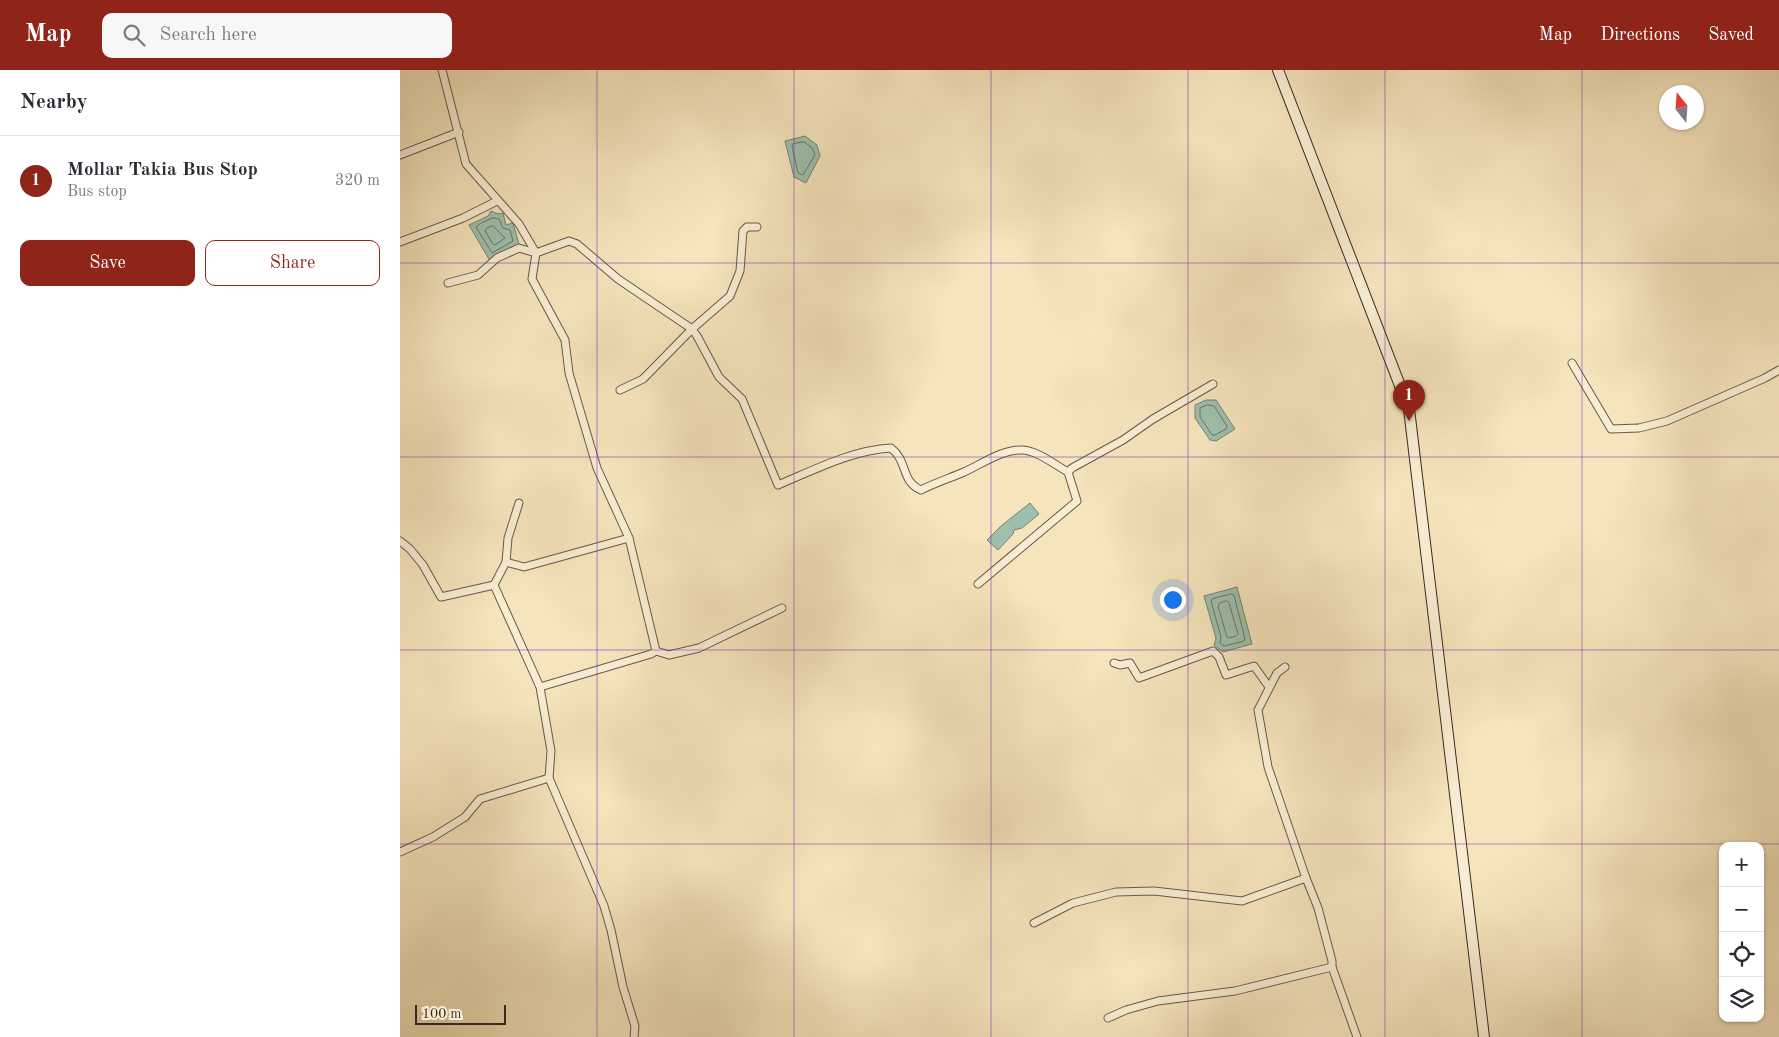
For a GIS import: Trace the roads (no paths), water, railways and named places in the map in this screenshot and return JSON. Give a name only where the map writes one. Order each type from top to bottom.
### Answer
[{"type":"main road","points":[[1278,70],[1409,409],[1484,1037]]},
{"type":"street","points":[[442,70],[466,164],[519,224],[536,253],[532,279],[565,340],[569,373],[597,468],[629,538],[656,651]]},
{"type":"street","points":[[400,155],[459,132]]},
{"type":"street","points":[[400,242],[446,226],[497,201]]},
{"type":"street","points":[[620,390],[643,379],[692,329],[730,296],[740,271],[743,231],[748,228],[758,228]]},
{"type":"street","points":[[448,283],[478,275],[497,258],[519,248],[536,253],[569,241],[577,244],[618,279],[692,329],[719,377],[742,399],[778,485],[839,459],[880,448],[891,448],[899,454],[909,481],[913,487],[921,490],[980,463],[1006,453],[1023,450],[1037,455],[1068,472],[1077,501],[978,584]]},
{"type":"street","points":[[1572,363],[1611,429],[1639,428],[1667,421],[1779,370]]},
{"type":"street","points":[[1068,472],[1124,440],[1153,419],[1214,384]]},
{"type":"street","points":[[400,541],[424,565],[441,597],[494,585],[506,562],[508,538],[519,503]]},
{"type":"street","points":[[506,562],[524,567],[629,538]]},
{"type":"street","points":[[494,585],[540,687],[551,750],[550,778],[604,906],[623,987],[635,1026],[634,1037]]},
{"type":"street","points":[[656,651],[668,655],[699,648],[782,608]]},
{"type":"street","points":[[540,687],[652,654],[656,651]]},
{"type":"street","points":[[1114,664],[1130,663],[1139,678],[1213,651],[1219,657],[1226,675],[1254,666],[1269,686]]},
{"type":"street","points":[[1285,667],[1277,673],[1258,710],[1268,767],[1318,908],[1332,967],[1357,1037]]},
{"type":"street","points":[[400,852],[434,837],[465,817],[480,799],[550,778]]},
{"type":"street","points":[[1034,923],[1073,903],[1116,892],[1154,890],[1242,901],[1306,878]]},
{"type":"street","points":[[1108,1018],[1126,1010],[1158,1001],[1236,991],[1332,967]]},
{"type":"water","points":[[805,136],[817,145],[820,156],[806,183],[794,177],[785,141]]},
{"type":"water","points":[[491,211],[498,214],[503,213],[506,225],[513,223],[519,244],[490,261],[469,225],[488,216]]},
{"type":"water","points":[[1206,400],[1216,400],[1235,429],[1216,441],[1210,440],[1195,418],[1195,405]]},
{"type":"water","points":[[1030,503],[1039,514],[1022,528],[1014,530],[1013,534],[998,550],[987,540]]},
{"type":"water","points":[[1237,587],[1252,644],[1223,652],[1214,645],[1216,638],[1204,596]]},
{"type":"place","name":"Mollar Takia Bus Stop","points":[[1409,421]]}]
